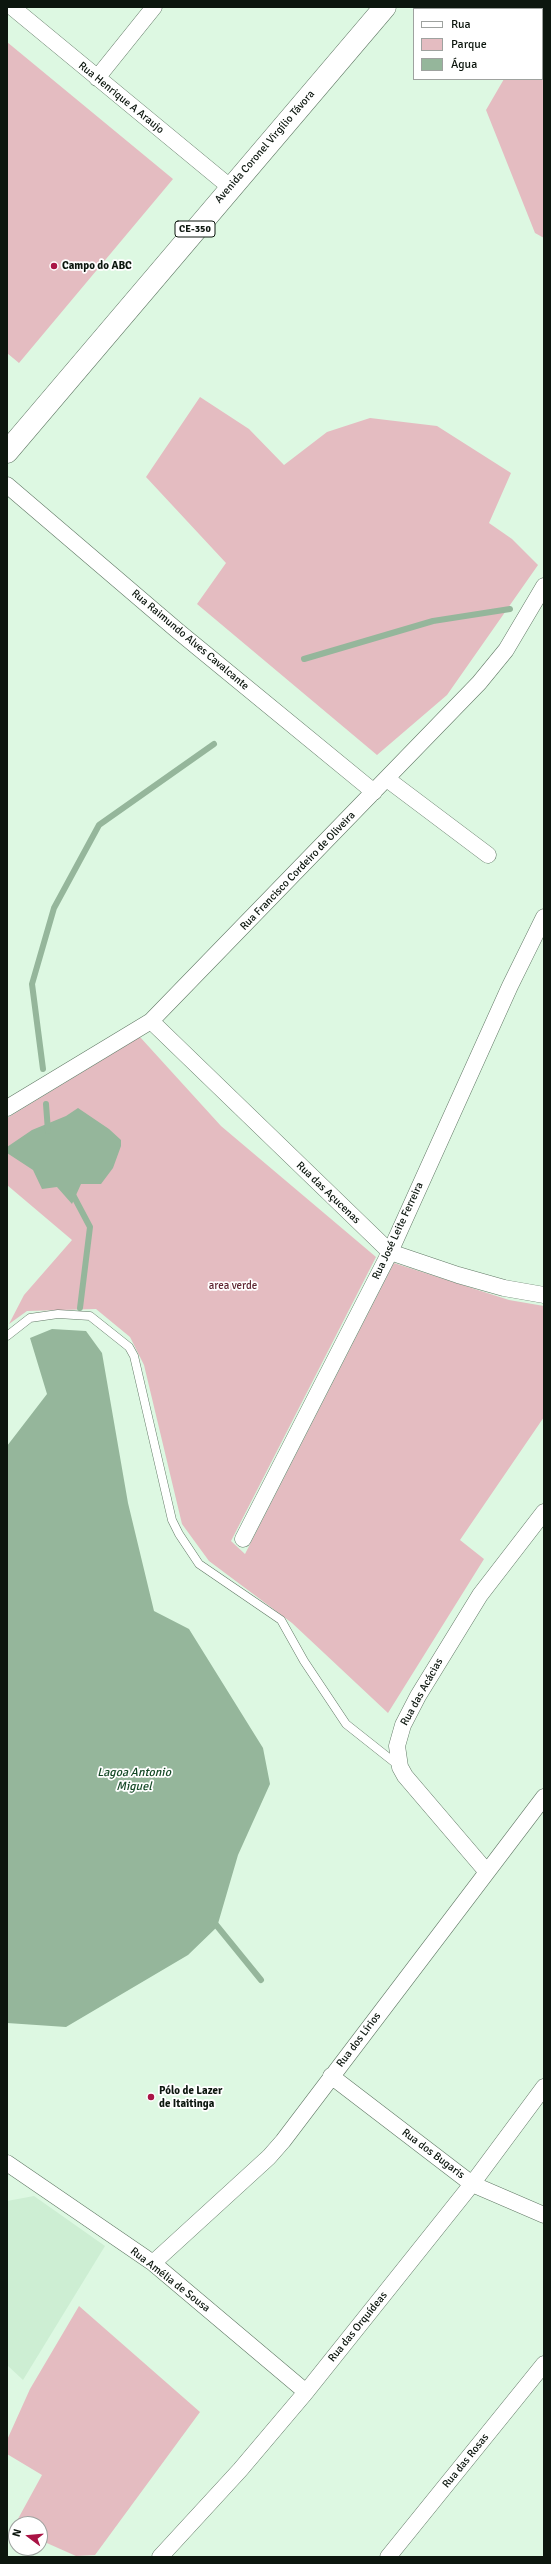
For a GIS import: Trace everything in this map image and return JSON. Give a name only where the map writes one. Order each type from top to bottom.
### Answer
[{"type":"main road","name":"Avenida Coronel Virgílio Távora","points":[[7,452],[230,187],[385,7]]},
{"type":"street","name":"Rua Henrique A Araujo","points":[[12,7],[230,187]]},
{"type":"street","points":[[98,78],[154,7]]},
{"type":"street","name":"Rua Raimundo Alves Cavalcante","points":[[7,485],[179,632],[374,792]]},
{"type":"street","name":"Rua Francisco Cordeiro de Oliveira","points":[[7,1108],[151,1021],[479,683],[506,650],[544,586]]},
{"type":"street","points":[[386,780],[488,855]]},
{"type":"street","name":"Rua José Leite Ferreira","points":[[243,1539],[390,1252],[510,986],[544,917]]},
{"type":"street","name":"Rua das Açucenas","points":[[151,1021],[390,1252],[458,1275],[504,1288],[544,1294]]},
{"type":"street","name":"Rua das Acácias","points":[[487,1872],[405,1776],[400,1767],[396,1746],[403,1725],[418,1696],[480,1596],[544,1512]]},
{"type":"street","name":"Rua dos Lírios","points":[[153,2263],[269,2157],[544,1797]]},
{"type":"street","name":"Rua dos Bugaris","points":[[331,2076],[472,2184],[544,2215]]},
{"type":"street","name":"Rua das Orquídeas","points":[[160,2557],[240,2470],[306,2392],[472,2184],[544,2087]]},
{"type":"street","name":"Rua Amélia de Sousa","points":[[7,2162],[153,2263],[306,2392]]},
{"type":"street","name":"Rua das Rosas","points":[[388,2557],[544,2364]]},
{"type":"lane","points":[[7,1336],[30,1318],[58,1314],[90,1316],[129,1347],[134,1356],[172,1520],[179,1534],[199,1564],[281,1620],[304,1662],[346,1724],[400,1767]]},
{"type":"shaded area","points":[[34,2196],[105,2246],[23,2380],[7,2365],[7,2201]]},
{"type":"green space","name":"Campo do ABC","points":[[7,42],[173,179],[19,363],[7,353]]},
{"type":"green space","points":[[544,64],[544,238],[535,233],[486,110],[503,80],[543,80]]},
{"type":"green space","points":[[200,397],[249,429],[284,465],[327,432],[370,418],[437,426],[511,473],[489,523],[512,539],[538,565],[447,695],[377,755],[197,604],[226,563],[146,477]]},
{"type":"green space","name":"area verde","points":[[140,1037],[221,1126],[376,1257],[231,1541],[245,1554],[394,1263],[509,1300],[544,1306],[544,1417],[460,1540],[484,1559],[388,1713],[292,1623],[209,1561],[182,1524],[144,1365],[130,1337],[96,1309],[27,1311],[9,1324],[24,1295],[72,1240],[7,1185],[7,1118]]},
{"type":"green space","points":[[79,2306],[200,2412],[95,2555],[76,2556],[48,2544],[48,2516],[20,2516],[42,2475],[7,2454],[7,2440],[30,2389]]},
{"type":"water","points":[[78,1108],[109,1129],[121,1140],[121,1146],[113,1168],[101,1184],[81,1184],[72,1204],[57,1187],[42,1189],[33,1170],[7,1153],[7,1147],[32,1130],[66,1116]]},
{"type":"water","name":"Lagoa Antonio Miguel","points":[[52,1329],[86,1331],[102,1353],[128,1503],[154,1611],[189,1629],[263,1748],[270,1784],[238,1855],[217,1927],[188,1955],[66,2027],[7,2023],[7,1446],[47,1394],[30,1338]]},
{"type":"waterway","points":[[304,659],[433,621],[510,609]]},
{"type":"waterway","points":[[43,1069],[32,984],[54,908],[99,825],[214,744]]},
{"type":"waterway","points":[[46,1104],[48,1131]]},
{"type":"waterway","points":[[72,1193],[90,1227],[80,1308]]},
{"type":"waterway","points":[[213,1921],[261,1980]]},
{"type":"place","name":"Campo do ABC","points":[[54,266]]},
{"type":"place","name":"Pólo de Lazer de Itaitinga","points":[[151,2097]]}]
